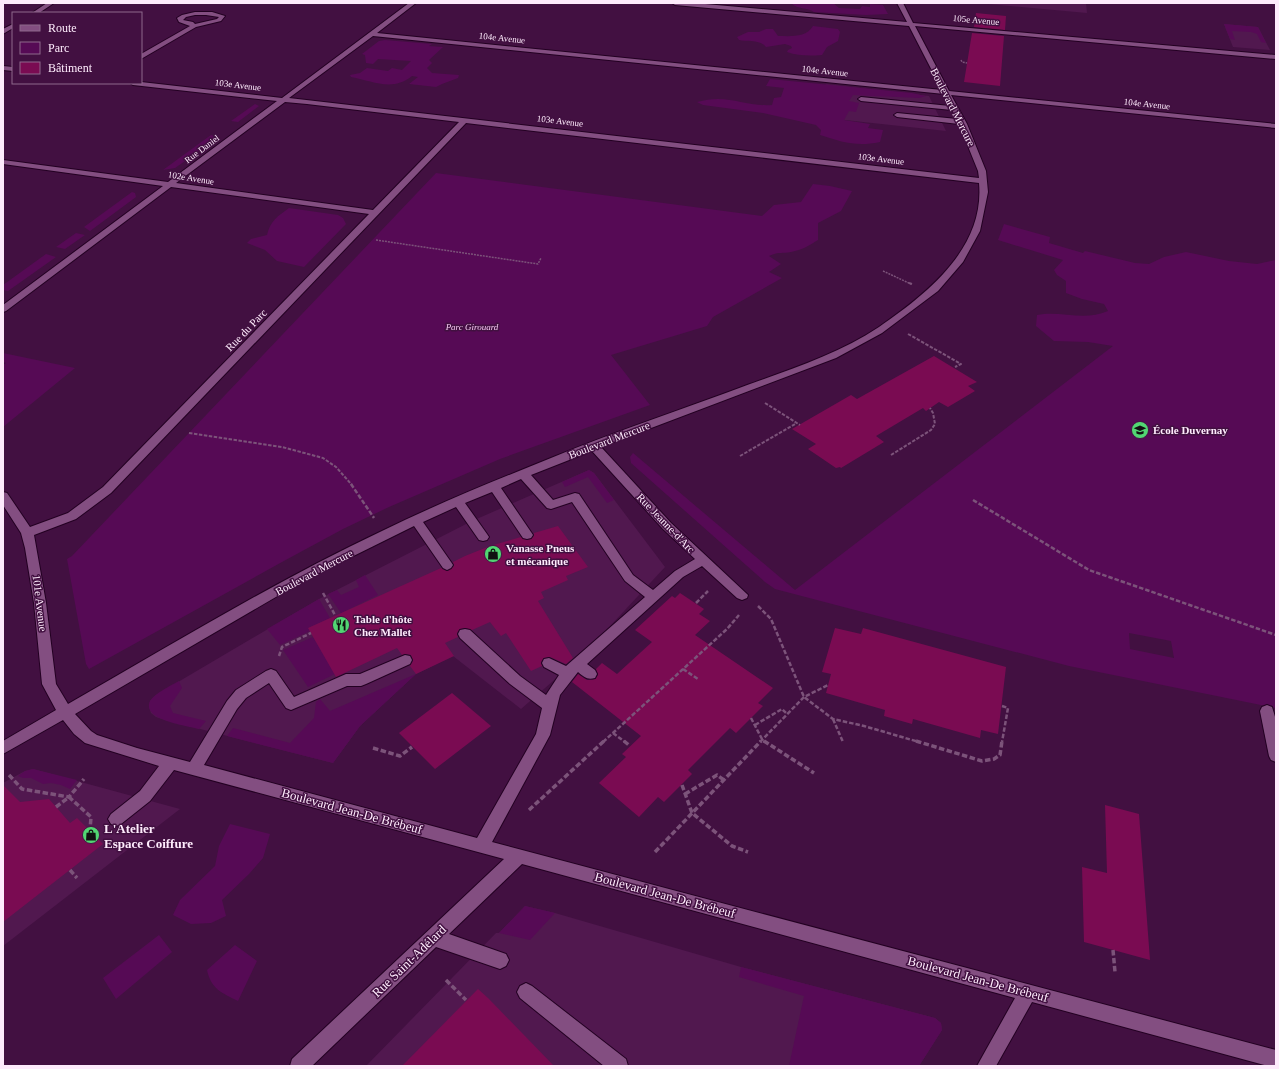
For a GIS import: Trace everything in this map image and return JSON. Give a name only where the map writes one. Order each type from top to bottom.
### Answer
[{"type":"street","points":[[37,12],[51,3]]},
{"type":"street","name":"Rue Daniel","points":[[3,309],[413,3]]},
{"type":"street","name":"105e Avenue","points":[[675,3],[1276,57]]},
{"type":"street","name":"Boulevard Mercure","points":[[3,748],[301,577],[416,520],[494,486],[594,446],[807,367],[856,344],[899,317],[935,289],[960,260],[976,231],[980,220],[984,181],[982,171],[962,122],[900,3]]},
{"type":"street","points":[[142,56],[194,26],[219,20],[222,16],[198,14],[186,15],[180,18],[181,21],[194,26]]},
{"type":"street","points":[[3,32],[12,27]]},
{"type":"street","name":"104e Avenue","points":[[371,34],[1276,126]]},
{"type":"street","points":[[1250,48],[1253,55]]},
{"type":"street","name":"103e Avenue","points":[[142,84],[465,120],[984,181]]},
{"type":"street","points":[[861,99],[954,108]]},
{"type":"street","points":[[916,117],[918,104]]},
{"type":"street","points":[[897,115],[962,122]]},
{"type":"street","name":"Rue du Parc","points":[[26,533],[72,516],[107,490],[465,120]]},
{"type":"street","name":"102e Avenue","points":[[3,162],[376,213]]},
{"type":"street","name":"Rue Jeanne-d'Arc","points":[[594,446],[667,526],[702,560],[742,595]]},
{"type":"street","points":[[524,474],[551,505],[575,497],[629,578],[635,584],[654,596]]},
{"type":"street","points":[[494,486],[527,535]]},
{"type":"street","name":"101e Avenue","points":[[3,496],[26,533],[35,567],[49,684],[52,692],[66,712]]},
{"type":"street","points":[[458,502],[484,537]]},
{"type":"street","points":[[416,520],[447,565]]},
{"type":"street","points":[[481,846],[543,735],[553,693],[573,669],[654,596],[679,574],[702,560]]},
{"type":"street","points":[[465,634],[515,680],[549,705]]},
{"type":"street","points":[[194,769],[232,705],[241,694],[272,675],[291,704],[346,680],[361,680],[405,660]]},
{"type":"street","points":[[548,663],[590,674]]},
{"type":"street","points":[[1267,711],[1276,756]]},
{"type":"street","name":"Boulevard Jean-De Brébeuf","points":[[66,712],[84,734],[120,749],[1276,1059]]},
{"type":"street","points":[[116,819],[145,796],[171,763]]},
{"type":"street","name":"Rue Saint-Adélard","points":[[299,1066],[519,856]]},
{"type":"street","points":[[433,937],[500,960]]},
{"type":"street","points":[[526,992],[619,1066]]},
{"type":"street","points":[[986,1066],[1028,993]]},
{"type":"path","points":[[961,60],[962,62],[967,63]]},
{"type":"path","points":[[373,239],[538,264],[541,258]]},
{"type":"path","points":[[883,271],[912,284]]},
{"type":"path","points":[[908,334],[961,364],[955,367]]},
{"type":"path","points":[[740,456],[798,424],[765,403]]},
{"type":"path","points":[[891,455],[931,430],[935,424],[933,413],[930,408]]},
{"type":"path","points":[[187,433],[282,447],[323,458],[336,466],[355,489],[374,518]]},
{"type":"path","points":[[973,500],[1089,570],[1276,635]]},
{"type":"path","points":[[696,603],[711,588]]},
{"type":"path","points":[[323,593],[335,615]]},
{"type":"path","points":[[755,603],[771,619],[804,697],[833,719],[864,726],[982,761],[994,759],[1000,754],[1008,708],[1002,706]]},
{"type":"path","points":[[527,812],[727,629],[742,609]]},
{"type":"path","points":[[282,647],[311,633]]},
{"type":"path","points":[[683,669],[698,679]]},
{"type":"path","points":[[655,852],[804,697],[828,685]]},
{"type":"path","points":[[755,725],[782,709],[788,714]]},
{"type":"path","points":[[752,718],[763,740],[814,774]]},
{"type":"path","points":[[833,719],[843,742]]},
{"type":"path","points":[[613,733],[630,746]]},
{"type":"path","points":[[374,748],[400,756],[412,747]]},
{"type":"path","points":[[9,775],[22,789],[68,797],[91,817],[90,830]]},
{"type":"path","points":[[685,794],[717,775],[724,780]]},
{"type":"path","points":[[56,807],[68,797],[84,779]]},
{"type":"path","points":[[682,785],[692,813],[732,846],[748,852]]},
{"type":"path","points":[[70,870],[77,878]]},
{"type":"path","points":[[1113,950],[1114,972]]},
{"type":"path","points":[[446,980],[466,1000]]},
{"type":"shaded area","points":[[1086,3],[1087,13],[988,4]]},
{"type":"shaded area","points":[[1224,24],[1258,27],[1270,50],[1233,47]]},
{"type":"shaded area","points":[[826,84],[929,96],[946,131],[808,116]]},
{"type":"shaded area","points":[[589,470],[594,473],[665,567],[585,653],[521,709],[453,656],[416,674],[360,726],[333,763],[165,720],[156,717],[151,713],[149,707],[150,701],[156,695],[319,599],[472,521]]},
{"type":"shaded area","points":[[33,769],[180,809],[3,946],[3,783],[25,771]]},
{"type":"shaded area","points":[[525,906],[555,913],[741,967],[935,1018],[941,1023],[942,1030],[919,1066],[366,1066],[496,933],[499,933]]},
{"type":"green space","points":[[791,3],[833,3],[839,8],[860,9],[862,6],[870,7],[870,4],[883,5],[888,14],[866,15],[814,12],[797,7]]},
{"type":"green space","points":[[1224,24],[1258,27],[1266,43],[1261,42],[1257,34],[1251,32],[1232,31],[1235,40],[1230,39]]},
{"type":"green space","points":[[813,26],[838,29],[840,32],[838,41],[827,47],[822,55],[809,56],[795,54],[787,52],[792,48],[791,46],[785,44],[766,47],[757,42],[739,40],[737,37],[748,32],[759,32],[766,29],[773,29],[778,36],[797,36],[806,33]]},
{"type":"green space","points":[[385,40],[432,44],[429,46],[443,47],[429,60],[432,63],[427,68],[432,73],[459,75],[458,78],[436,87],[409,84],[418,77],[412,76],[405,81],[390,84],[375,83],[351,77],[350,75],[360,73],[367,68],[388,71],[392,68],[402,70],[411,61],[378,59],[373,64],[366,63],[365,55],[362,54],[379,41]]},
{"type":"green space","points":[[770,79],[912,93],[926,96],[919,98],[853,95],[849,101],[859,103],[856,112],[849,111],[844,120],[870,124],[868,128],[883,130],[880,142],[864,144],[842,142],[820,135],[821,130],[816,125],[763,113],[703,105],[697,102],[718,99],[772,105],[774,98],[781,97],[784,88],[766,86]]},
{"type":"green space","points":[[255,104],[259,106],[238,122],[231,121]]},
{"type":"green space","points":[[211,135],[219,137],[175,168],[163,170]]},
{"type":"green space","name":"Parc Girouard","points":[[436,173],[762,216],[774,205],[801,202],[813,184],[852,191],[841,211],[818,223],[818,240],[799,250],[769,256],[781,264],[769,272],[782,278],[713,317],[707,326],[611,355],[650,405],[500,459],[389,507],[343,529],[89,669],[86,664],[67,559],[72,556]]},
{"type":"green space","points":[[132,192],[135,193],[136,197],[90,231],[84,227]]},
{"type":"green space","points":[[289,208],[338,215],[343,218],[346,224],[304,267],[277,261],[265,250],[247,243],[251,239],[267,235],[272,222]]},
{"type":"green space","name":"École Duvernay","points":[[1004,224],[1050,237],[1049,243],[1083,253],[1085,251],[1135,263],[1149,264],[1164,257],[1186,252],[1229,261],[1257,264],[1276,260],[1276,708],[1069,666],[775,589],[765,582],[631,463],[630,457],[633,453],[795,590],[1113,346],[1088,342],[1054,341],[1036,326],[1037,315],[1055,314],[1090,316],[1108,311],[1104,304],[1082,299],[1066,293],[1066,281],[1057,275],[1054,270],[1063,260],[998,240]],"holes":[[[1129,633],[1171,641],[1174,658],[1130,649]]]},
{"type":"green space","points":[[76,233],[85,235],[65,249],[56,247]]},
{"type":"green space","points":[[46,254],[56,257],[8,291],[3,290],[3,285]]},
{"type":"green space","points":[[3,353],[75,368],[3,427],[3,365],[6,363],[3,362]]},
{"type":"green space","points":[[589,470],[594,473],[614,500],[607,503],[588,477],[565,487],[562,482]]},
{"type":"green space","points":[[365,575],[378,595],[341,613],[328,594],[337,590],[341,595],[359,587],[356,580]]},
{"type":"green space","points":[[319,599],[330,618],[308,628],[310,631],[280,645],[267,629]]},
{"type":"green space","points":[[313,637],[335,674],[308,687],[283,650]]},
{"type":"green space","points":[[416,674],[360,726],[333,763],[227,736],[233,728],[290,743],[314,718],[316,702],[320,699],[330,711]]},
{"type":"green space","points":[[179,681],[182,688],[170,706],[173,713],[206,721],[199,729],[167,721],[152,713],[149,708],[150,701],[155,695]]},
{"type":"green space","points":[[33,769],[77,780],[70,789],[51,783],[43,784],[31,778],[23,778],[18,776],[25,771]]},
{"type":"green space","points":[[230,824],[270,834],[263,858],[222,900],[226,916],[211,923],[191,924],[173,915],[180,900],[215,866],[219,846]]},
{"type":"green space","points":[[525,906],[555,913],[530,940],[499,933]]},
{"type":"green space","points":[[159,935],[172,952],[116,999],[103,978]]},
{"type":"green space","points":[[235,945],[257,961],[238,1001],[222,993],[214,986],[207,970]]},
{"type":"green space","points":[[741,967],[935,1018],[941,1023],[942,1030],[919,1066],[789,1066],[804,996],[739,977]]},
{"type":"building","points":[[976,13],[1006,16],[1005,30],[974,27]]},
{"type":"building","points":[[972,33],[1004,36],[1000,86],[964,82]]},
{"type":"building","points":[[934,356],[977,382],[968,386],[975,391],[948,407],[939,402],[926,411],[923,408],[876,436],[884,442],[841,468],[836,468],[808,449],[816,444],[792,429],[851,395],[857,399]]},
{"type":"building","points":[[558,526],[588,567],[566,576],[568,580],[541,592],[544,598],[538,601],[573,658],[566,664],[550,657],[544,658],[541,662],[542,666],[531,671],[506,633],[501,636],[490,622],[472,630],[465,628],[460,629],[457,633],[458,637],[445,643],[454,656],[416,674],[410,666],[413,661],[411,655],[402,655],[397,648],[336,677],[308,628],[441,568],[448,571],[454,566],[453,562],[465,556],[490,546],[521,537],[527,540],[531,539],[534,536],[534,533]]},
{"type":"building","points":[[680,593],[704,609],[699,614],[710,621],[695,635],[773,688],[758,703],[763,706],[736,733],[730,728],[688,770],[692,774],[664,802],[658,797],[639,817],[599,783],[626,757],[622,754],[641,736],[572,682],[578,674],[587,680],[595,679],[598,675],[596,669],[602,663],[617,674],[652,642],[635,630],[672,596],[675,598]]},
{"type":"building","points":[[835,628],[861,634],[863,628],[1006,667],[998,734],[981,730],[980,738],[913,719],[912,724],[884,716],[885,710],[826,693],[831,674],[822,672]]},
{"type":"building","points":[[452,693],[491,726],[435,769],[399,733]]},
{"type":"building","points":[[3,785],[20,802],[49,799],[70,823],[77,818],[103,844],[3,922]]},
{"type":"building","points":[[1105,805],[1139,814],[1150,960],[1084,942],[1082,867],[1107,873]]},
{"type":"building","points":[[478,989],[554,1066],[402,1066]]},
{"type":"place","name":"École Duvernay","points":[[1140,430]]},
{"type":"place","name":"Vanasse Pneus et mécanique","points":[[493,554]]},
{"type":"place","name":"Table d'hôte Chez Mallet","points":[[341,625]]},
{"type":"place","name":"L'Atelier Espace Coiffure","points":[[91,835]]}]
